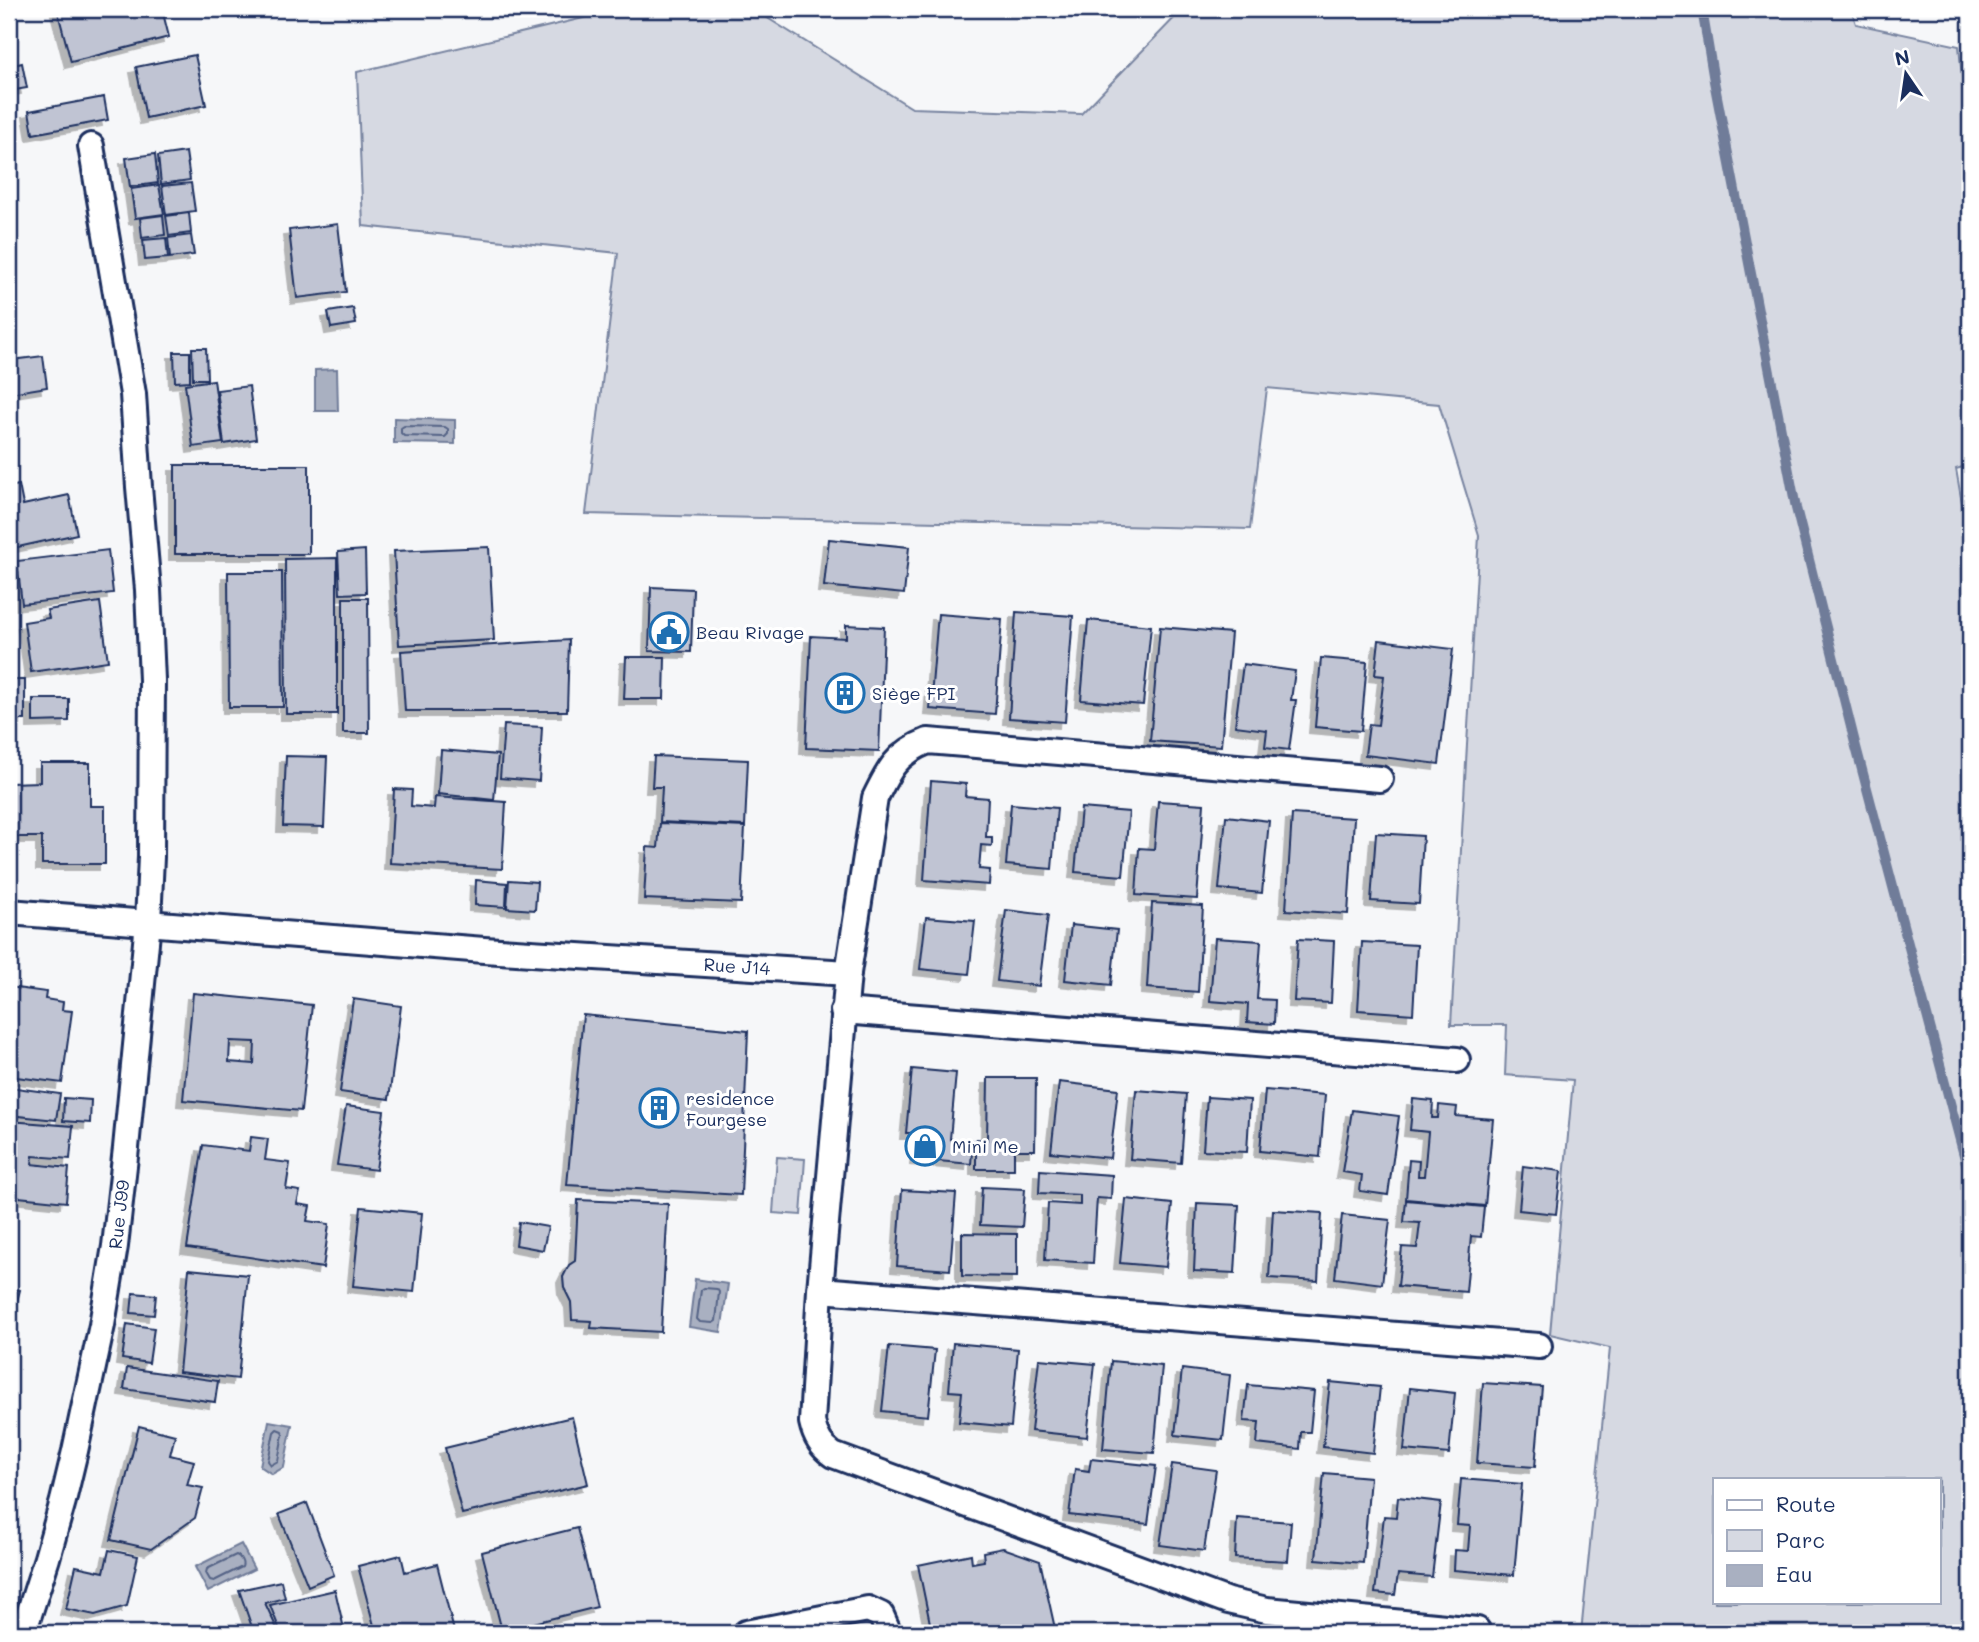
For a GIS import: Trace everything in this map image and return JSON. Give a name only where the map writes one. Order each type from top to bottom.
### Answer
[{"type":"street","name":"Rue J99","points":[[23,1633],[47,1558],[72,1463],[102,1325],[115,1246],[126,1148],[148,922],[151,857],[152,680],[134,394],[91,146]]},
{"type":"street","points":[[1380,779],[928,741],[905,752],[887,773],[875,798],[848,973],[820,1290],[812,1422],[814,1432],[824,1448],[833,1455],[1227,1601],[1278,1611],[1477,1630]]},
{"type":"street","points":[[9,912],[148,922]]},
{"type":"street","name":"Rue J14","points":[[148,922],[484,950],[848,973]]},
{"type":"street","points":[[843,1011],[1457,1060]]},
{"type":"street","points":[[820,1290],[1539,1346]]},
{"type":"street","points":[[746,1633],[868,1609],[881,1615],[889,1633]]},
{"type":"green space","points":[[621,9],[753,9],[912,108],[1081,114],[1183,9],[1851,9],[1856,24],[1959,46],[1970,163],[1970,465],[1956,469],[1970,549],[1970,1633],[1581,1633],[1610,1348],[1550,1334],[1573,1080],[1505,1075],[1507,1025],[1451,1025],[1479,535],[1439,404],[1267,388],[1250,529],[586,514],[618,253],[363,226],[357,72]]},
{"type":"green space","points":[[777,1157],[805,1159],[801,1215],[773,1213]]},
{"type":"water","points":[[337,369],[338,411],[315,411],[315,370]]},
{"type":"water","points":[[394,418],[455,420],[455,444],[394,443]]},
{"type":"water","points":[[695,1279],[728,1284],[721,1332],[689,1327]]},
{"type":"water","points":[[269,1421],[292,1425],[284,1467],[272,1474],[260,1466]]},
{"type":"water","points":[[241,1544],[254,1569],[208,1592],[195,1567]]},
{"type":"building","points":[[57,9],[162,9],[169,37],[71,62]]},
{"type":"building","points":[[195,55],[206,105],[146,118],[136,67]]},
{"type":"building","points":[[22,63],[27,88],[9,91],[9,66]]},
{"type":"building","points":[[104,97],[108,120],[33,134],[29,111]]},
{"type":"building","points":[[186,152],[190,180],[161,184],[158,156]]},
{"type":"building","points":[[155,154],[158,183],[130,187],[126,158]]},
{"type":"building","points":[[191,183],[195,211],[166,215],[162,186]]},
{"type":"building","points":[[159,185],[164,214],[135,218],[131,189]]},
{"type":"building","points":[[189,213],[191,233],[169,236],[166,216]]},
{"type":"building","points":[[163,215],[165,235],[142,238],[140,218]]},
{"type":"building","points":[[338,224],[346,292],[297,298],[289,230]]},
{"type":"building","points":[[191,235],[194,255],[170,258],[168,238]]},
{"type":"building","points":[[166,238],[168,258],[145,260],[143,240]]},
{"type":"building","points":[[353,308],[356,324],[331,328],[328,312]]},
{"type":"building","points":[[192,348],[206,348],[207,379],[193,379]]},
{"type":"building","points":[[9,350],[12,360],[43,356],[47,387],[10,393],[15,432],[9,433]]},
{"type":"building","points":[[174,352],[190,352],[190,381],[175,382]]},
{"type":"building","points":[[214,380],[223,443],[193,447],[185,384]]},
{"type":"building","points":[[249,386],[256,439],[224,444],[217,390]]},
{"type":"building","points":[[175,465],[309,465],[309,554],[175,554]]},
{"type":"building","points":[[19,485],[23,505],[69,495],[77,534],[9,549],[9,487]]},
{"type":"building","points":[[829,539],[909,547],[904,594],[824,586]]},
{"type":"building","points":[[489,547],[494,640],[399,645],[394,551]]},
{"type":"building","points":[[108,550],[113,593],[22,604],[17,561]]},
{"type":"building","points":[[365,550],[366,593],[340,594],[338,552]]},
{"type":"building","points":[[337,558],[337,714],[286,714],[285,559]]},
{"type":"building","points":[[228,572],[282,572],[283,707],[229,707]]},
{"type":"building","points":[[651,587],[693,589],[691,652],[649,651]]},
{"type":"building","points":[[343,598],[368,598],[369,733],[343,733]]},
{"type":"building","points":[[100,602],[108,661],[31,672],[24,622],[49,618],[47,610]]},
{"type":"building","points":[[1016,612],[1073,616],[1065,722],[1009,718]]},
{"type":"building","points":[[938,614],[1002,619],[995,714],[930,709]]},
{"type":"building","points":[[1088,620],[1151,626],[1143,705],[1081,700]]},
{"type":"building","name":"Siège FPI","points":[[846,625],[884,627],[879,751],[806,748],[811,636],[846,638]]},
{"type":"building","points":[[1160,627],[1231,633],[1221,746],[1150,741]]},
{"type":"building","points":[[569,640],[567,711],[405,711],[401,651]]},
{"type":"building","points":[[1379,640],[1453,649],[1439,764],[1365,755],[1369,724],[1378,725],[1384,676],[1375,675]]},
{"type":"building","points":[[626,657],[665,657],[664,699],[624,699]]},
{"type":"building","points":[[1321,658],[1367,662],[1361,731],[1315,727]]},
{"type":"building","points":[[1243,664],[1295,671],[1291,700],[1296,700],[1289,750],[1265,747],[1267,730],[1235,726]]},
{"type":"building","points":[[9,680],[25,680],[25,720],[9,720]]},
{"type":"building","points":[[33,699],[69,699],[69,721],[33,722]]},
{"type":"building","points":[[504,725],[542,727],[539,781],[500,778]]},
{"type":"building","points":[[441,750],[498,755],[494,800],[438,794]]},
{"type":"building","points":[[286,756],[327,757],[324,827],[283,826]]},
{"type":"building","points":[[654,756],[748,760],[745,826],[660,822],[662,787],[652,787]]},
{"type":"building","points":[[40,763],[90,763],[90,806],[105,806],[105,864],[42,864],[42,837],[9,837],[9,783],[40,782]]},
{"type":"building","points":[[931,781],[966,784],[965,796],[988,798],[986,837],[992,837],[992,846],[981,845],[979,869],[990,870],[989,885],[924,880]]},
{"type":"building","points":[[394,789],[412,790],[411,806],[434,808],[435,797],[506,802],[502,869],[390,863]]},
{"type":"building","points":[[1158,801],[1204,804],[1197,899],[1136,895],[1139,848],[1154,849]]},
{"type":"building","points":[[1011,804],[1057,808],[1052,869],[1006,865]]},
{"type":"building","points":[[1081,808],[1129,812],[1123,876],[1075,872]]},
{"type":"building","points":[[1292,814],[1354,818],[1348,914],[1286,910]]},
{"type":"building","points":[[1226,816],[1269,821],[1262,893],[1219,889]]},
{"type":"building","points":[[660,823],[745,827],[741,903],[644,899],[647,847],[658,848]]},
{"type":"building","points":[[1376,833],[1423,836],[1419,904],[1371,901]]},
{"type":"building","points":[[476,880],[507,883],[506,907],[475,905]]},
{"type":"building","points":[[509,880],[537,882],[535,910],[507,908]]},
{"type":"building","points":[[1152,903],[1203,906],[1198,992],[1147,988]]},
{"type":"building","points":[[1006,910],[1048,915],[1039,986],[997,981]]},
{"type":"building","points":[[926,917],[975,921],[969,974],[920,969]]},
{"type":"building","points":[[1071,925],[1117,930],[1111,985],[1065,980]]},
{"type":"building","points":[[1215,938],[1261,941],[1257,999],[1275,1000],[1274,1024],[1247,1022],[1248,1004],[1210,1001]]},
{"type":"building","points":[[1298,939],[1334,941],[1331,1003],[1294,1001]]},
{"type":"building","points":[[1362,942],[1417,945],[1413,1014],[1358,1010]]},
{"type":"building","points":[[9,987],[46,992],[45,999],[63,1002],[62,1010],[72,1011],[62,1083],[9,1076]]},
{"type":"building","points":[[193,993],[312,1005],[301,1111],[183,1100]],"holes":[[[230,1041],[255,1042],[254,1064],[229,1062]]]},
{"type":"building","points":[[353,999],[401,1006],[389,1099],[340,1092]]},
{"type":"building","name":"residence Fourgese","points":[[583,1015],[748,1031],[741,1195],[567,1185]]},
{"type":"building","points":[[912,1069],[956,1073],[950,1139],[973,1141],[971,1164],[916,1159],[918,1133],[906,1133]]},
{"type":"building","points":[[988,1078],[1036,1078],[1035,1150],[1014,1150],[1014,1169],[976,1169],[976,1139],[987,1140]]},
{"type":"building","points":[[1059,1082],[1118,1089],[1110,1158],[1051,1152]]},
{"type":"building","points":[[9,1087],[60,1094],[56,1120],[9,1115]]},
{"type":"building","points":[[1136,1090],[1186,1094],[1181,1163],[1130,1159]]},
{"type":"building","points":[[1265,1090],[1325,1095],[1320,1157],[1260,1151]]},
{"type":"building","points":[[1207,1097],[1250,1100],[1247,1152],[1203,1150]]},
{"type":"building","points":[[64,1098],[91,1100],[90,1123],[63,1121]]},
{"type":"building","points":[[1413,1099],[1433,1101],[1432,1118],[1438,1118],[1439,1105],[1457,1107],[1456,1116],[1493,1119],[1485,1206],[1406,1199],[1409,1160],[1419,1161],[1418,1176],[1424,1176],[1428,1132],[1410,1130]]},
{"type":"building","points":[[346,1106],[384,1111],[376,1170],[337,1165]]},
{"type":"building","points":[[1352,1110],[1399,1116],[1388,1195],[1360,1191],[1362,1175],[1342,1172]]},
{"type":"building","points":[[9,1121],[73,1126],[70,1159],[33,1156],[32,1164],[69,1168],[66,1202],[9,1196]]},
{"type":"building","points":[[251,1137],[268,1139],[265,1160],[290,1163],[286,1189],[300,1191],[297,1204],[310,1206],[307,1221],[329,1224],[323,1268],[187,1248],[203,1145],[249,1151]]},
{"type":"building","points":[[1523,1166],[1561,1171],[1556,1214],[1519,1210]]},
{"type":"building","points":[[1040,1170],[1112,1175],[1111,1199],[1097,1198],[1093,1263],[1045,1260],[1048,1203],[1080,1205],[1080,1195],[1039,1193]]},
{"type":"building","points":[[982,1187],[1025,1189],[1022,1227],[980,1225]]},
{"type":"building","points":[[902,1190],[956,1193],[950,1270],[897,1266]]},
{"type":"building","points":[[1126,1199],[1172,1204],[1166,1267],[1120,1263]]},
{"type":"building","points":[[578,1200],[668,1204],[661,1332],[591,1328],[592,1321],[572,1320],[571,1302],[564,1288],[563,1277],[569,1265],[575,1261]]},
{"type":"building","points":[[1406,1200],[1484,1207],[1481,1237],[1471,1236],[1466,1292],[1398,1286],[1402,1247],[1417,1248],[1420,1223],[1404,1222]]},
{"type":"building","points":[[1197,1203],[1239,1205],[1235,1273],[1194,1271]]},
{"type":"building","points":[[361,1207],[422,1213],[414,1292],[353,1286]]},
{"type":"building","points":[[1273,1210],[1322,1213],[1318,1281],[1269,1278]]},
{"type":"building","points":[[1342,1215],[1390,1220],[1382,1284],[1335,1278]]},
{"type":"building","points":[[519,1222],[548,1227],[543,1250],[516,1245]]},
{"type":"building","points":[[962,1233],[1017,1234],[1017,1277],[962,1276]]},
{"type":"building","points":[[189,1269],[248,1275],[238,1379],[179,1372]]},
{"type":"building","points":[[9,1287],[20,1290],[11,1324],[9,1323]]},
{"type":"building","points":[[133,1293],[156,1295],[154,1315],[131,1313]]},
{"type":"building","points":[[127,1324],[154,1328],[149,1363],[122,1359]]},
{"type":"building","points":[[953,1343],[1018,1349],[1011,1427],[959,1422],[962,1392],[949,1391]]},
{"type":"building","points":[[889,1346],[935,1350],[928,1416],[882,1411]]},
{"type":"building","points":[[1039,1359],[1095,1364],[1087,1437],[1031,1431]]},
{"type":"building","points":[[1111,1361],[1162,1366],[1154,1453],[1103,1449]]},
{"type":"building","points":[[127,1368],[218,1381],[215,1402],[124,1389]]},
{"type":"building","points":[[1182,1369],[1230,1375],[1223,1440],[1175,1435]]},
{"type":"building","points":[[1330,1382],[1380,1387],[1373,1453],[1323,1447]]},
{"type":"building","points":[[1483,1383],[1542,1387],[1535,1467],[1477,1463]]},
{"type":"building","points":[[1248,1385],[1314,1391],[1310,1432],[1301,1432],[1300,1449],[1257,1444],[1259,1422],[1244,1421]]},
{"type":"building","points":[[1410,1388],[1455,1393],[1449,1454],[1404,1450]]},
{"type":"building","points":[[572,1417],[588,1484],[462,1514],[445,1448]]},
{"type":"building","points":[[139,1426],[175,1435],[170,1455],[194,1461],[187,1485],[203,1488],[195,1518],[151,1549],[111,1540]]},
{"type":"building","points":[[1091,1459],[1156,1466],[1148,1524],[1069,1515],[1075,1469],[1089,1471]]},
{"type":"building","points":[[1172,1464],[1216,1470],[1204,1551],[1160,1545]]},
{"type":"building","points":[[1324,1473],[1370,1477],[1363,1563],[1316,1559]]},
{"type":"building","points":[[1461,1479],[1522,1484],[1514,1575],[1454,1570],[1455,1550],[1468,1551],[1470,1526],[1457,1525]]},
{"type":"building","points":[[1398,1497],[1441,1502],[1432,1577],[1398,1574],[1395,1595],[1375,1593],[1384,1516],[1396,1517]]},
{"type":"building","points":[[307,1503],[334,1575],[308,1586],[279,1514]]},
{"type":"building","points":[[1237,1518],[1291,1522],[1288,1561],[1235,1558]]},
{"type":"building","points":[[577,1528],[597,1607],[502,1631],[482,1552]]},
{"type":"building","points":[[1003,1548],[1040,1561],[1056,1633],[932,1633],[918,1565],[971,1554],[972,1563],[984,1561],[983,1552]]},
{"type":"building","points":[[109,1550],[138,1556],[127,1606],[95,1615],[66,1609],[76,1566],[104,1572]]},
{"type":"building","points":[[401,1555],[405,1572],[437,1564],[454,1631],[376,1633],[358,1566]]},
{"type":"building","points":[[281,1581],[285,1598],[265,1603],[279,1633],[254,1633],[239,1590]]},
{"type":"building","points":[[335,1590],[345,1633],[281,1633],[270,1605]]},
{"type":"waterway","points":[[1702,9],[1796,508],[1970,1178]]},
{"type":"place","name":"Beau Rivage","points":[[669,632]]},
{"type":"place","name":"Siège FPI","points":[[845,693]]},
{"type":"place","name":"residence Fourgese","points":[[659,1108]]},
{"type":"place","name":"Mini Me","points":[[925,1146]]}]
